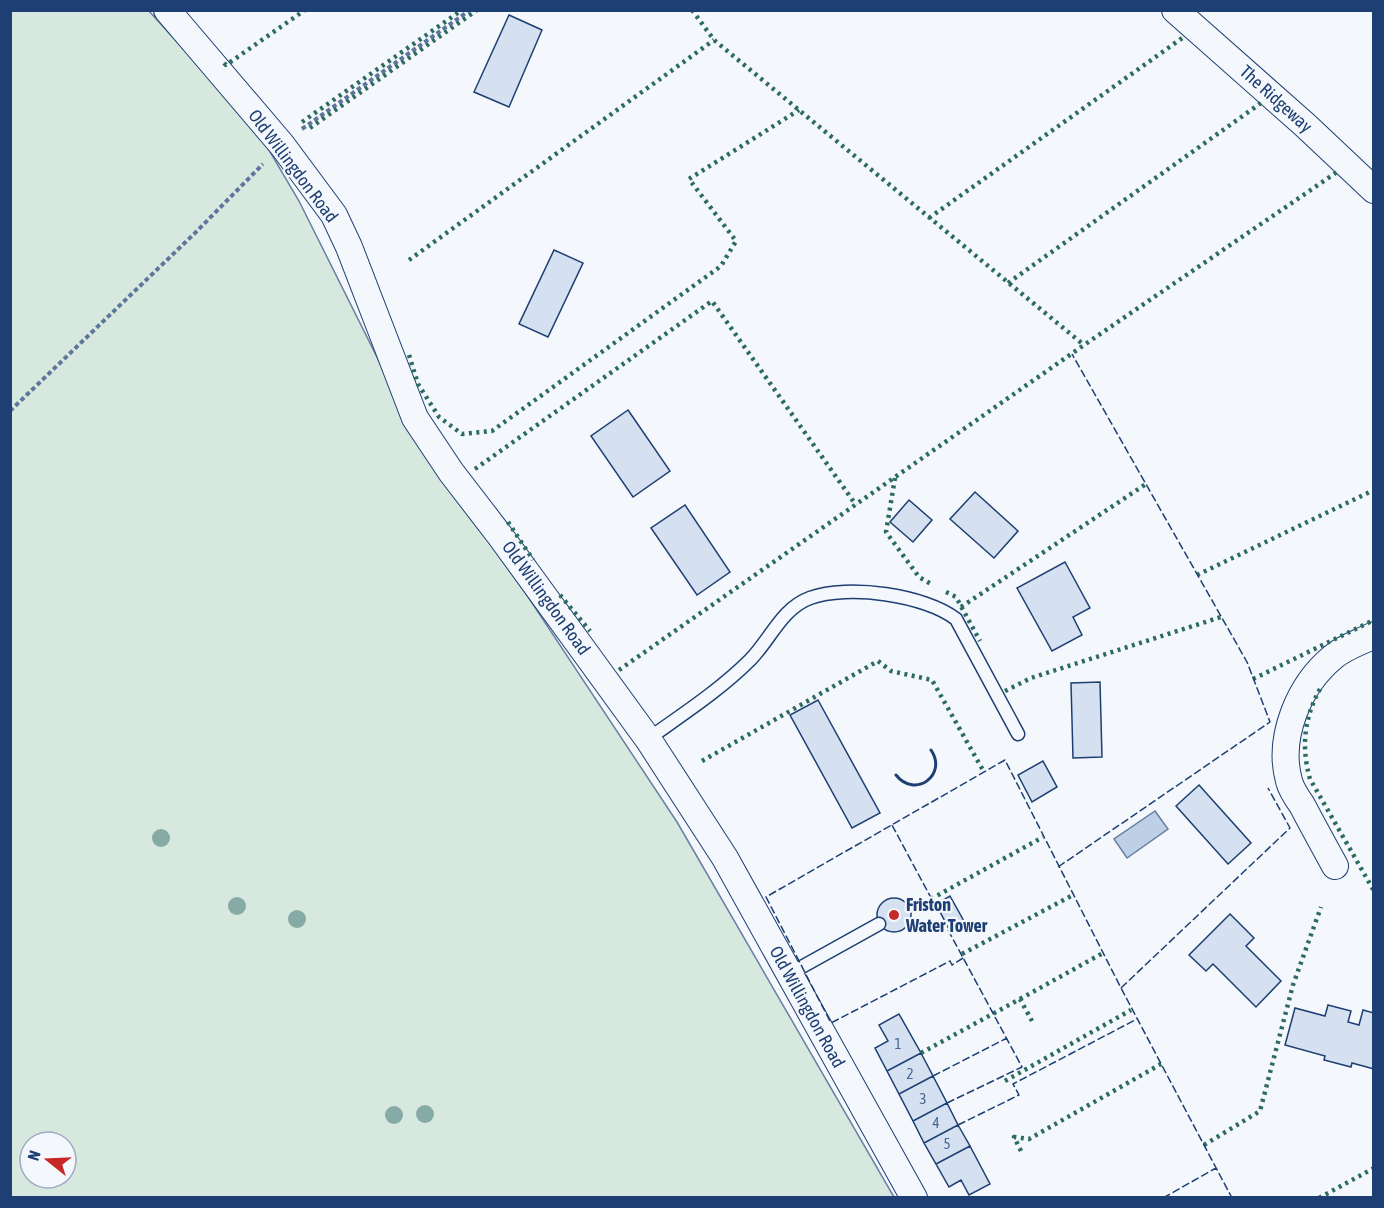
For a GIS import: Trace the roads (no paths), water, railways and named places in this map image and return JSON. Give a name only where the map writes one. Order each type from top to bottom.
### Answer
[{"type":"street","name":"Old Willingdon Road","points":[[167,10],[282,145],[334,215],[349,247],[415,418],[451,472],[648,739],[725,858],[914,1197]]},
{"type":"street","name":"The Ridgeway","points":[[1176,10],[1374,190]]},
{"type":"street","points":[[1335,866],[1289,783],[1286,743],[1292,715],[1318,670],[1335,655],[1374,635]]},
{"type":"lane","points":[[648,739],[709,695],[751,659],[786,614],[809,598],[840,593],[886,594],[944,610],[956,619],[1018,734]]},
{"type":"lane","points":[[789,974],[879,924]]},
{"type":"water","points":[[1155,811],[1168,829],[1127,858],[1114,839]]},
{"type":"place","name":"Friston Water Tower","points":[[894,915]]}]
